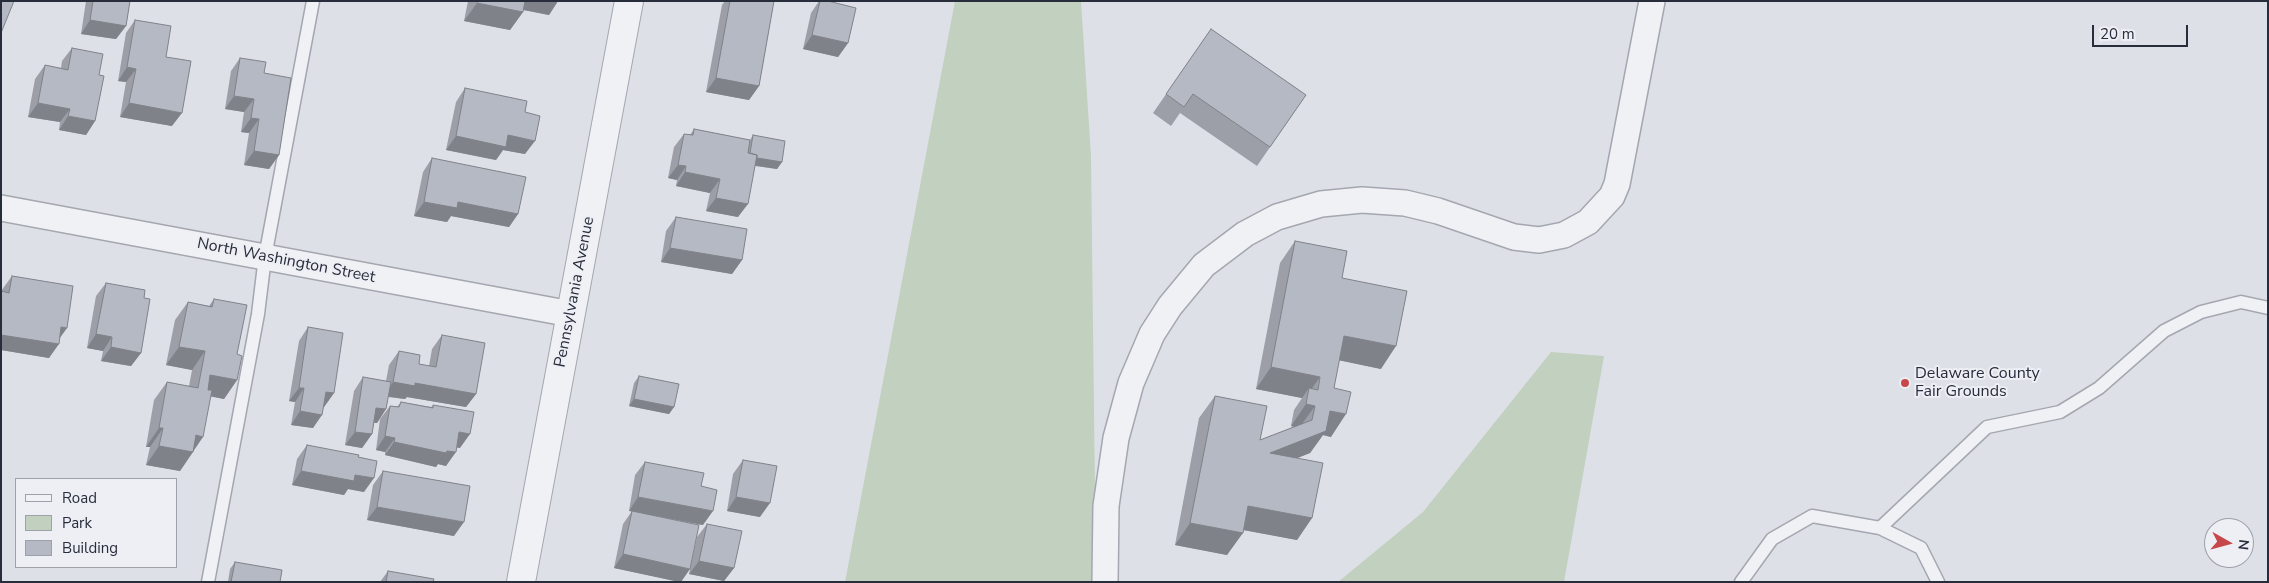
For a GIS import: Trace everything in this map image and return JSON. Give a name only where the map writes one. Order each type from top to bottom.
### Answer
[{"type":"street","name":"Pennsylvania Avenue","points":[[521,582],[629,1]]},
{"type":"street","points":[[1105,582],[1106,506],[1116,438],[1131,383],[1152,334],[1170,306],[1204,265],[1244,234],[1269,221],[1321,204],[1362,200],[1405,203],[1438,211],[1514,237],[1539,240],[1564,236],[1588,222],[1612,196],[1617,184],[1652,1]]},
{"type":"street","name":"North Washington Street","points":[[1,208],[571,314]]},
{"type":"lane","points":[[208,582],[258,314],[265,257],[313,1]]},
{"type":"lane","points":[[1880,528],[1987,427],[2060,412],[2099,388],[2164,331],[2201,312],[2240,302],[2268,308]]},
{"type":"lane","points":[[1741,582],[1772,539],[1812,516],[1880,528],[1921,548],[1938,582]]},
{"type":"green space","points":[[955,1],[1081,1],[1091,156],[1096,582],[845,582]]},
{"type":"green space","points":[[1551,352],[1604,356],[1564,582],[1338,582],[1423,512]]},
{"type":"building","points":[[1,1],[14,1],[1,33]]},
{"type":"building","points":[[93,1],[130,1],[126,26],[90,20]]},
{"type":"building","points":[[477,1],[525,1],[523,12],[477,3]]},
{"type":"building","points":[[730,1],[774,1],[759,86],[716,78]]},
{"type":"building","points":[[820,1],[828,1],[856,8],[848,43],[812,35]]},
{"type":"building","points":[[135,20],[171,26],[166,57],[191,61],[182,113],[129,103],[136,69],[127,67]]},
{"type":"building","points":[[1211,29],[1306,95],[1270,147],[1193,94],[1184,107],[1166,94]]},
{"type":"building","points":[[72,48],[103,54],[99,75],[104,76],[95,121],[68,116],[70,109],[38,103],[45,65],[68,70]]},
{"type":"building","points":[[240,58],[266,62],[264,73],[291,78],[279,155],[254,151],[259,119],[251,118],[254,99],[234,96]]},
{"type":"building","points":[[465,88],[527,101],[525,112],[540,116],[535,141],[508,135],[506,147],[456,136]]},
{"type":"building","points":[[694,129],[750,140],[748,153],[757,155],[748,204],[716,198],[720,179],[685,172],[686,166],[678,165],[684,134],[693,135]]},
{"type":"building","points":[[753,135],[785,141],[782,162],[757,158],[757,155],[750,153]]},
{"type":"building","points":[[432,158],[526,177],[518,214],[458,202],[457,208],[424,202]]},
{"type":"building","points":[[676,217],[747,229],[742,260],[670,248]]},
{"type":"building","points":[[1295,241],[1347,251],[1342,278],[1407,291],[1396,346],[1344,336],[1334,388],[1351,392],[1346,414],[1330,411],[1326,431],[1270,453],[1323,463],[1312,518],[1248,506],[1243,533],[1190,523],[1215,396],[1267,406],[1260,440],[1312,420],[1315,406],[1306,404],[1309,388],[1318,390],[1320,377],[1271,367]]},
{"type":"building","points":[[12,276],[73,286],[67,328],[61,327],[59,344],[1,335],[1,291],[9,293]]},
{"type":"building","points":[[106,283],[145,290],[144,298],[150,299],[141,353],[111,347],[112,337],[96,334]]},
{"type":"building","points":[[214,299],[247,305],[237,354],[242,356],[237,380],[210,375],[208,390],[212,390],[203,437],[196,435],[193,452],[159,446],[163,428],[159,428],[167,382],[198,388],[205,351],[179,347],[188,302],[212,307]]},
{"type":"building","points":[[308,327],[343,333],[334,393],[326,392],[322,415],[300,411],[304,388],[299,388]]},
{"type":"building","points":[[442,335],[485,343],[476,394],[415,383],[415,386],[393,382],[399,351],[420,355],[419,364],[436,367]]},
{"type":"building","points":[[639,376],[679,384],[674,407],[634,399]]},
{"type":"building","points":[[363,377],[391,382],[386,409],[376,408],[372,434],[355,432]]},
{"type":"building","points":[[401,402],[433,408],[433,405],[474,412],[470,434],[459,432],[456,452],[447,451],[446,453],[394,442],[395,438],[385,436],[390,406],[399,407]]},
{"type":"building","points":[[307,445],[359,455],[358,457],[377,461],[374,478],[355,475],[354,481],[301,471]]},
{"type":"building","points":[[743,460],[777,466],[770,503],[736,497]]},
{"type":"building","points":[[645,462],[704,473],[701,486],[717,490],[713,511],[638,497]]},
{"type":"building","points":[[383,471],[470,486],[464,522],[377,507]]},
{"type":"building","points":[[632,511],[699,525],[690,569],[623,554]]},
{"type":"building","points":[[707,524],[742,531],[734,568],[699,561]]},
{"type":"building","points":[[235,562],[282,570],[280,582],[231,582]]},
{"type":"building","points":[[388,571],[434,579],[433,582],[386,582]]},
{"type":"place","name":"Delaware County Fair Grounds","points":[[1905,383]]}]
